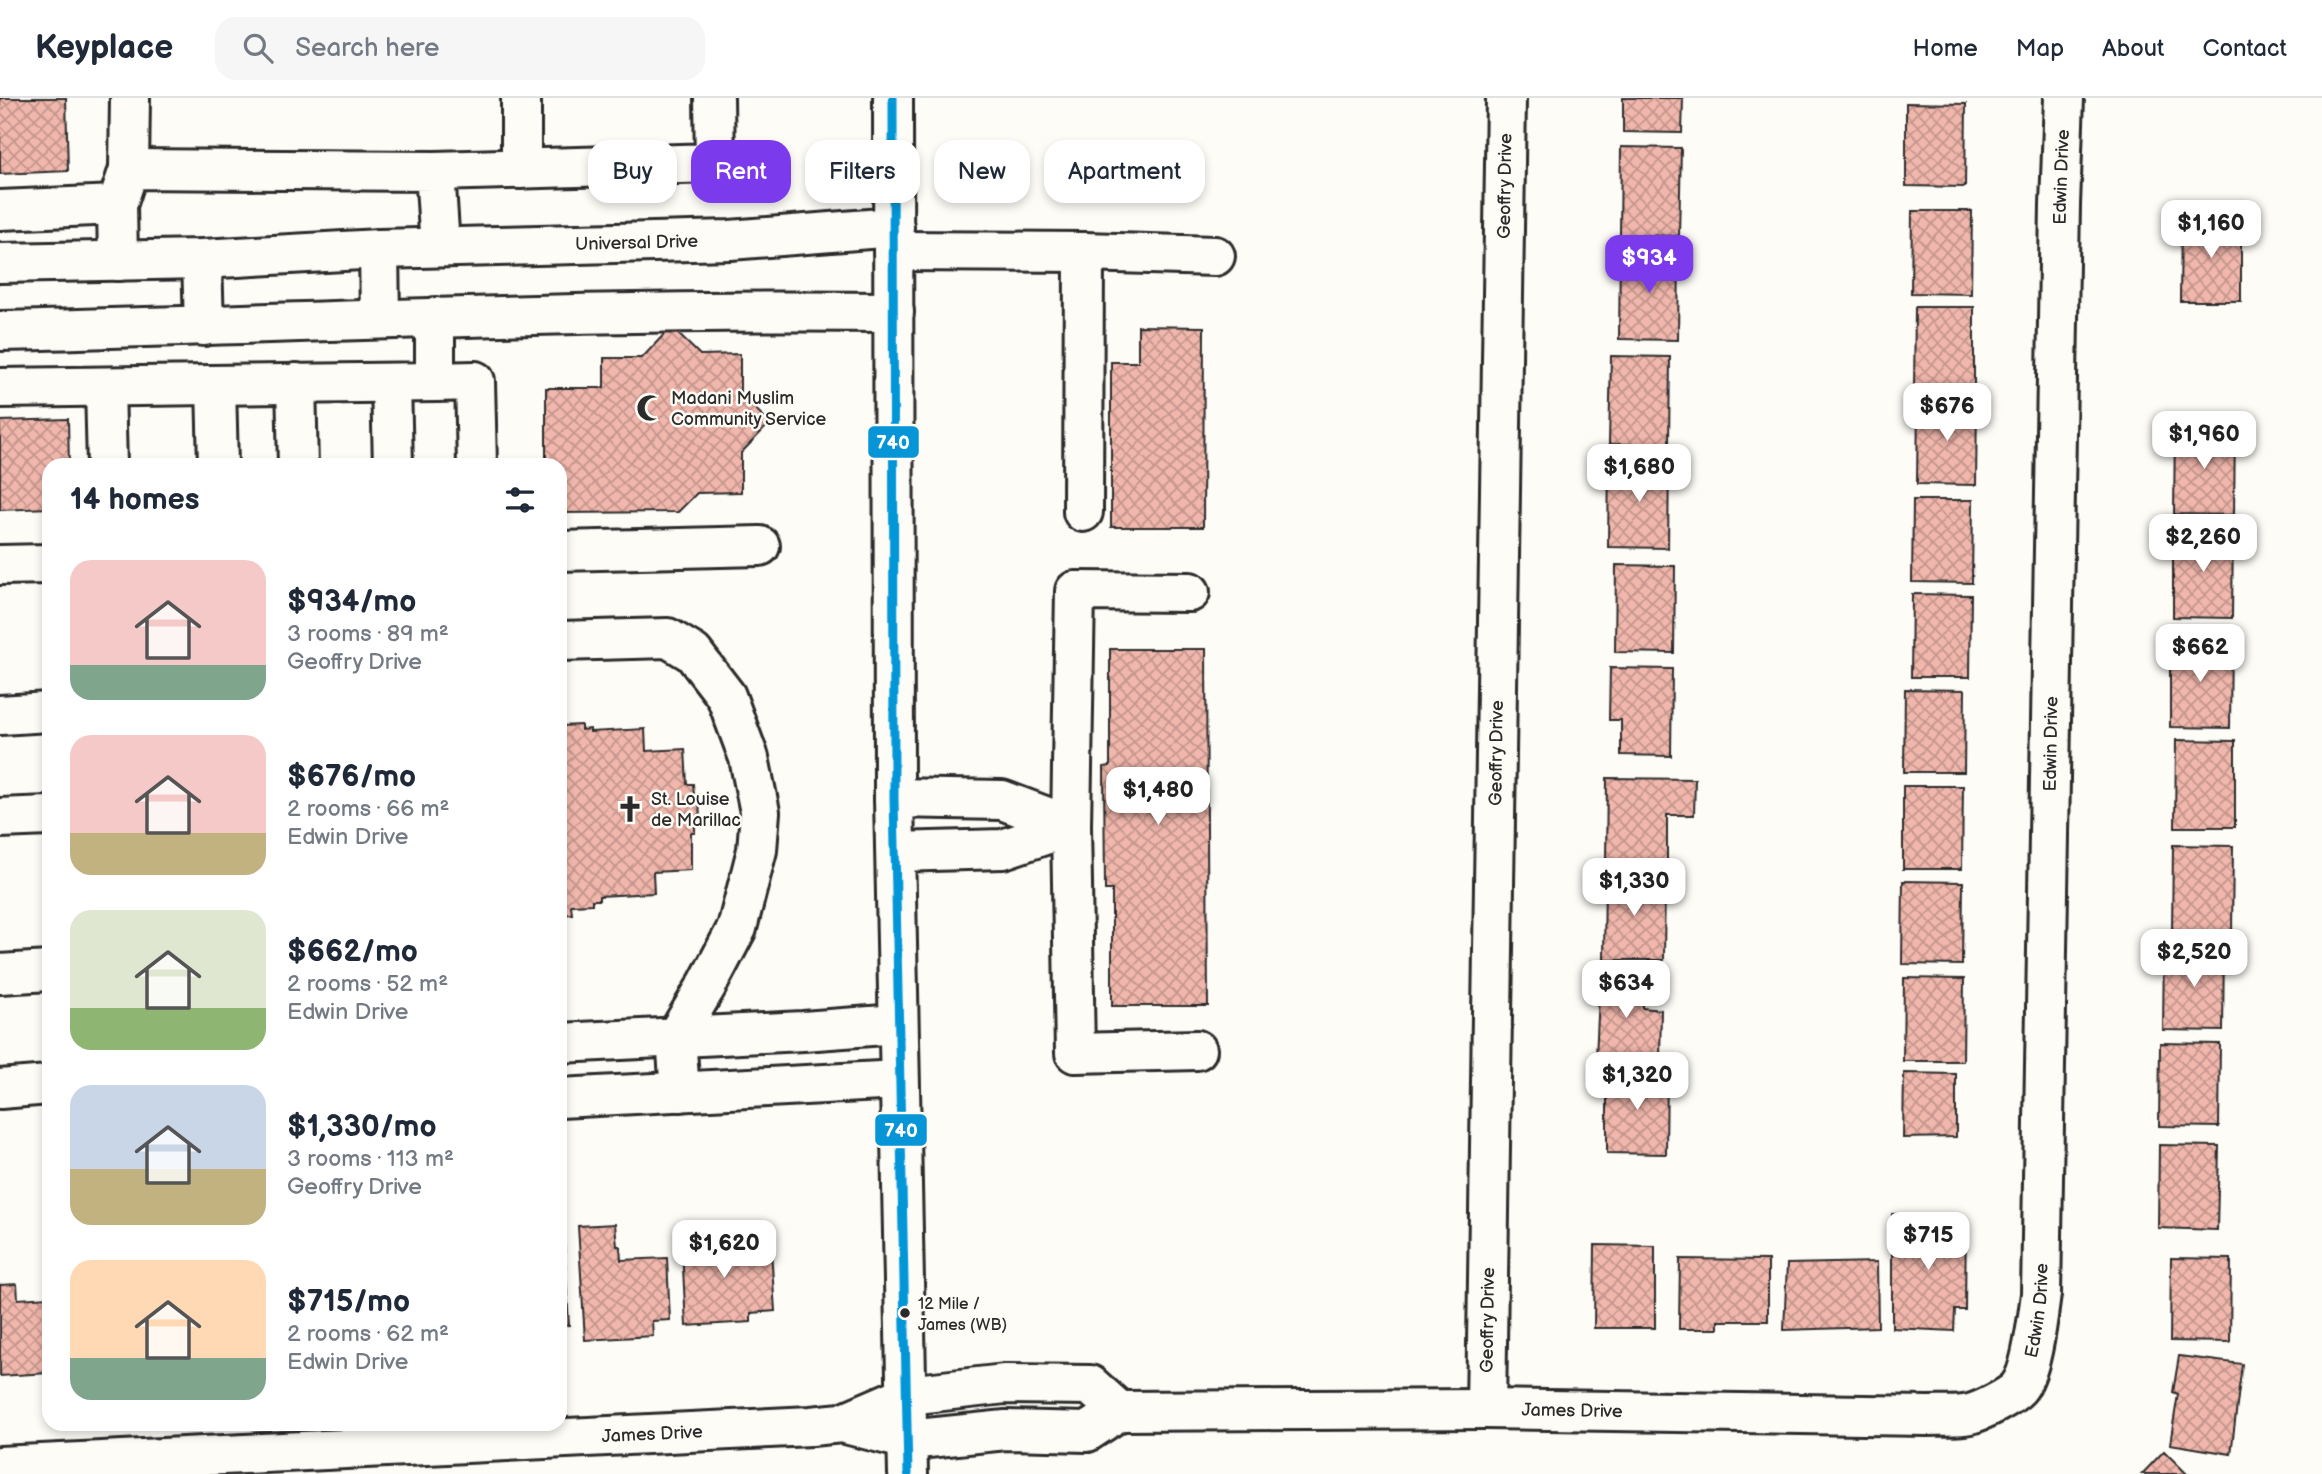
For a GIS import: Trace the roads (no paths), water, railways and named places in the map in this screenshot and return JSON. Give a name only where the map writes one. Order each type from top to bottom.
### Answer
[{"type":"street","points":[[118,261],[117,205],[129,169],[130,98]]},
{"type":"street","points":[[521,98],[521,169]]},
{"type":"street","points":[[129,169],[435,171],[715,163],[714,98]]},
{"type":"street","points":[[893,98],[894,798],[908,1457]]},
{"type":"street","name":"Geoffry Drive","points":[[1486,1409],[1506,98]]},
{"type":"street","name":"Edwin Drive","points":[[2018,1387],[2029,1360],[2041,1294],[2064,98]]},
{"type":"street","points":[[435,171],[440,247]]},
{"type":"street","points":[[0,210],[117,205]]},
{"type":"street","name":"Universal Drive","points":[[0,263],[202,259],[440,247],[894,239],[1084,252],[1215,256]]},
{"type":"street","points":[[379,249],[380,319]]},
{"type":"street","points":[[1083,512],[1084,252]]},
{"type":"street","points":[[202,259],[204,326]]},
{"type":"street","points":[[0,331],[435,317],[894,312]]},
{"type":"street","points":[[435,317],[435,382]]},
{"type":"street","points":[[0,388],[475,381],[477,458]]},
{"type":"street","points":[[296,383],[298,458]]},
{"type":"street","points":[[391,383],[393,458]]},
{"type":"street","points":[[216,385],[218,458]]},
{"type":"street","points":[[105,387],[107,458]]},
{"type":"street","points":[[567,551],[760,546]]},
{"type":"street","points":[[0,565],[42,564]]},
{"type":"street","points":[[1190,592],[1075,591],[1071,826],[1075,1053],[1197,1050]]},
{"type":"street","points":[[567,641],[668,638],[693,653],[726,696],[749,758],[760,812],[757,850],[737,928],[676,1037],[680,1092]]},
{"type":"street","points":[[0,715],[42,712]]},
{"type":"street","points":[[894,798],[1002,800],[1071,826]]},
{"type":"street","points":[[0,818],[42,816]]},
{"type":"street","points":[[896,852],[1003,849],[1071,826]]},
{"type":"street","points":[[0,974],[42,971]]},
{"type":"street","points":[[567,1043],[898,1024]]},
{"type":"street","points":[[567,1098],[899,1080]]},
{"type":"street","points":[[0,1089],[42,1086]]},
{"type":"street","name":"James Drive","points":[[0,1466],[842,1423],[907,1395],[1005,1384],[1090,1385],[1119,1411]]},
{"type":"street","name":"James Drive","points":[[842,1423],[908,1457],[1006,1430],[1087,1432],[1119,1411],[1486,1409],[1949,1415],[1970,1414],[1997,1402],[2018,1387]]},
{"type":"place","name":"Madani Muslim Community Service","points":[[650,408]]},
{"type":"place","name":"St. Louise de Marillac","points":[[630,809]]},
{"type":"place","name":"12 Mile / James (WB)","points":[[905,1313]]}]
